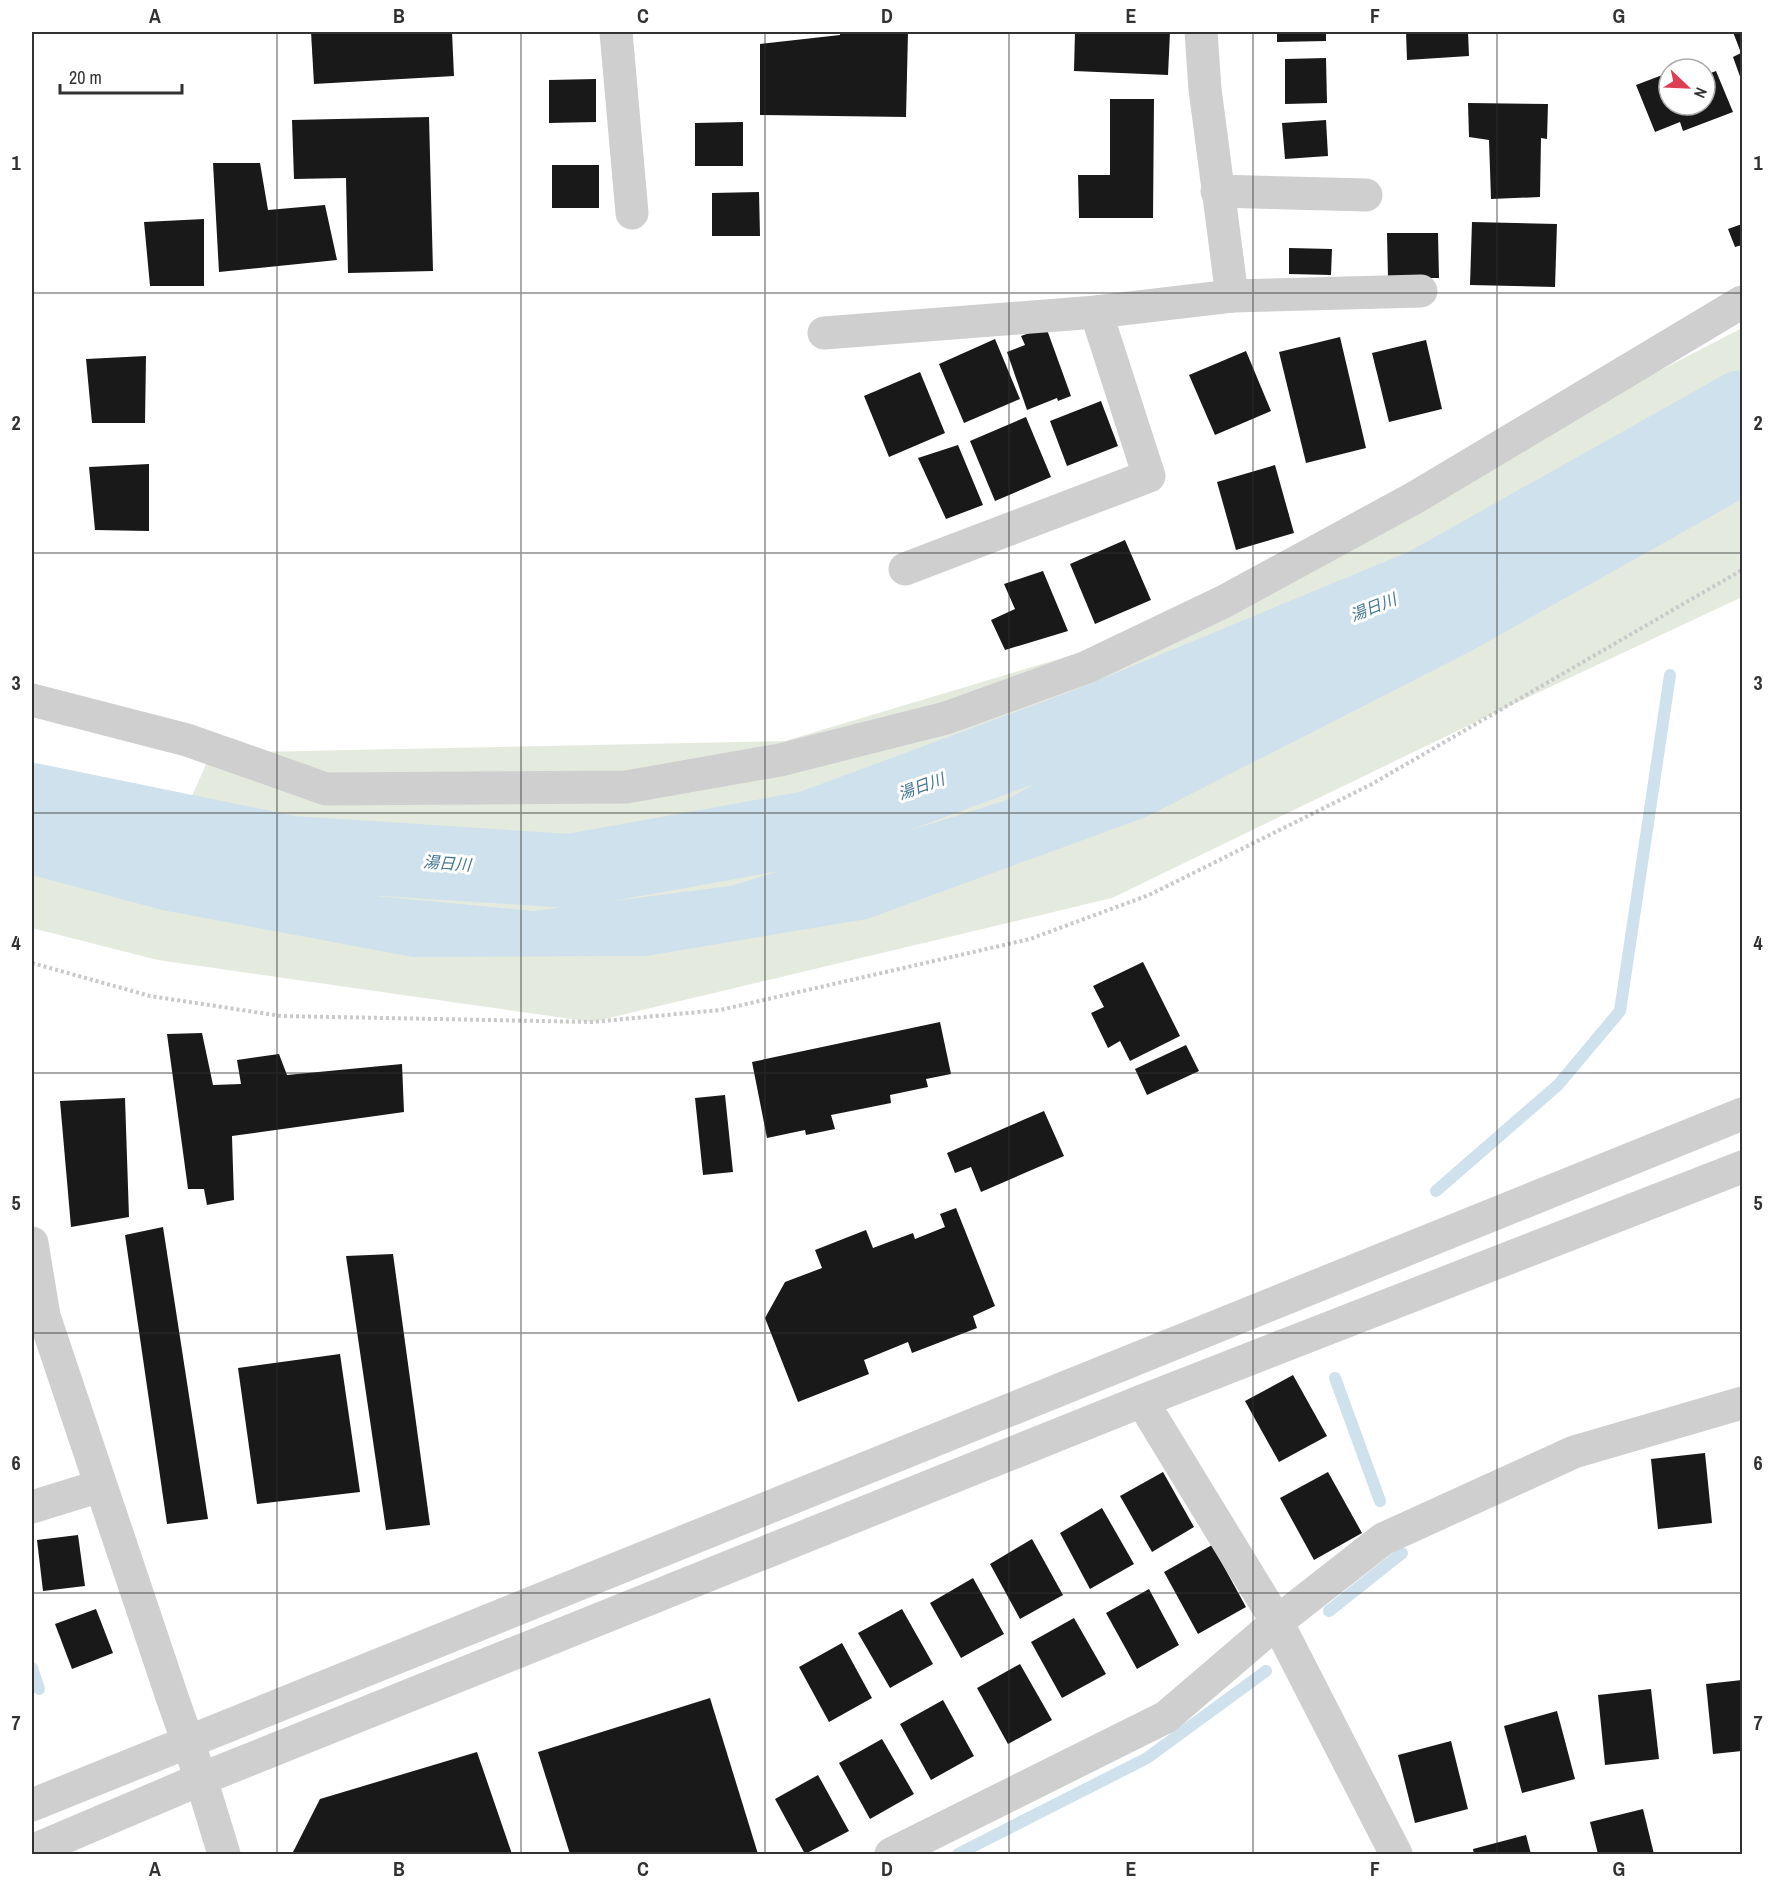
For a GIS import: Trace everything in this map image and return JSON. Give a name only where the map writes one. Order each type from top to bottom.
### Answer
[{"type":"street","points":[[616,32],[632,213]]},
{"type":"street","points":[[1201,32],[1217,192],[1233,296]]},
{"type":"street","points":[[1217,192],[1366,195]]},
{"type":"street","points":[[824,333],[1096,312],[1233,296],[1421,291]]},
{"type":"street","points":[[32,700],[188,740],[326,789],[626,788],[780,760],[946,718],[1097,662],[1223,602],[1416,497],[1743,302]]},
{"type":"street","points":[[905,569],[1149,476],[1096,312]]},
{"type":"street","points":[[32,1805],[1743,1114]]},
{"type":"street","points":[[32,1851],[201,1779],[1142,1401],[1743,1167]]},
{"type":"street","points":[[32,1243],[44,1316],[201,1779],[224,1854]]},
{"type":"street","points":[[1142,1401],[1277,1622],[1396,1854]]},
{"type":"street","points":[[891,1854],[1166,1717],[1277,1622],[1383,1539],[1574,1452],[1743,1403]]},
{"type":"street","points":[[32,1507],[100,1486]]},
{"type":"path","points":[[32,963],[150,996],[281,1016],[592,1022],[720,1010],[1018,942],[1149,895],[1372,784],[1743,570]]},
{"type":"shaded area","points":[[1742,328],[1742,597],[1488,716],[1112,898],[592,1022],[158,960],[32,928],[32,791],[100,807],[177,830],[211,753],[785,741],[1162,628]]},
{"type":"water","points":[[1742,416],[1742,499],[1473,650],[1146,817],[867,919],[646,956],[413,957],[162,910],[32,875],[32,797],[92,812],[376,896],[534,911],[731,886],[1004,801],[1170,708]]},
{"type":"building","points":[[311,32],[452,32],[454,76],[314,84]]},
{"type":"building","points":[[840,32],[908,32],[906,117],[760,115],[760,44],[840,35]]},
{"type":"building","points":[[1075,32],[1170,32],[1168,75],[1074,71]]},
{"type":"building","points":[[1277,32],[1326,32],[1326,41],[1277,42]]},
{"type":"building","points":[[1406,32],[1468,32],[1469,56],[1407,60]]},
{"type":"building","points":[[1733,32],[1742,32],[1742,82],[1733,57],[1741,53]]},
{"type":"building","points":[[1326,58],[1327,103],[1285,104],[1285,59]]},
{"type":"building","points":[[1717,73],[1733,112],[1683,131],[1680,122],[1655,132],[1636,85],[1657,77],[1657,117],[1717,117]]},
{"type":"building","points":[[596,79],[596,122],[549,123],[549,80]]},
{"type":"building","points":[[1110,99],[1154,99],[1153,218],[1079,218],[1078,175],[1110,175]]},
{"type":"building","points":[[1468,103],[1548,104],[1547,139],[1541,138],[1540,197],[1491,199],[1489,140],[1469,137]]},
{"type":"building","points":[[429,117],[433,271],[348,273],[346,178],[294,179],[292,120]]},
{"type":"building","points":[[1326,120],[1328,156],[1285,159],[1282,123]]},
{"type":"building","points":[[743,122],[743,166],[695,166],[695,123]]},
{"type":"building","points":[[213,163],[260,163],[268,210],[325,205],[337,260],[219,272]]},
{"type":"building","points":[[552,165],[599,165],[599,208],[552,208]]},
{"type":"building","points":[[759,192],[760,236],[712,236],[712,193]]},
{"type":"building","points":[[204,219],[204,286],[150,286],[144,222]]},
{"type":"building","points":[[1472,222],[1557,224],[1555,287],[1470,285]]},
{"type":"building","points":[[1742,224],[1742,245],[1735,247],[1728,229]]},
{"type":"building","points":[[1387,233],[1438,233],[1439,278],[1388,278]]},
{"type":"building","points":[[1289,248],[1332,249],[1331,275],[1289,274]]},
{"type":"building","points":[[1046,327],[1071,396],[1058,401],[1057,398],[1027,410],[1007,352],[1025,345],[1021,336]]},
{"type":"building","points":[[1340,337],[1366,448],[1306,463],[1279,352]]},
{"type":"building","points":[[995,339],[1020,399],[964,423],[939,364]]},
{"type":"building","points":[[1426,340],[1442,409],[1389,422],[1372,353]]},
{"type":"building","points":[[1246,351],[1271,411],[1215,435],[1189,375]]},
{"type":"building","points":[[146,356],[145,423],[92,423],[86,359]]},
{"type":"building","points":[[920,372],[945,433],[889,457],[864,396]]},
{"type":"building","points":[[1101,401],[1118,446],[1067,466],[1050,421]]},
{"type":"building","points":[[1026,417],[1051,477],[995,501],[970,441]]},
{"type":"building","points":[[958,445],[983,505],[946,519],[918,458]]},
{"type":"building","points":[[149,464],[149,531],[95,530],[89,467]]},
{"type":"building","points":[[1275,465],[1294,533],[1236,550],[1217,482]]},
{"type":"building","points":[[1125,540],[1151,600],[1095,624],[1070,564]]},
{"type":"building","points":[[1043,571],[1068,631],[1005,650],[991,620],[1015,609],[1004,584]]},
{"type":"building","points":[[1143,962],[1180,1036],[1130,1061],[1120,1041],[1108,1048],[1091,1013],[1104,1007],[1093,986]]},
{"type":"building","points":[[940,1022],[951,1074],[926,1079],[928,1087],[890,1095],[891,1103],[831,1115],[835,1129],[806,1135],[805,1130],[767,1138],[752,1062]]},
{"type":"building","points":[[202,1033],[213,1085],[241,1084],[237,1060],[279,1054],[287,1075],[402,1064],[404,1112],[232,1136],[234,1200],[207,1205],[204,1189],[188,1189],[167,1034]]},
{"type":"building","points":[[1186,1045],[1199,1071],[1147,1095],[1135,1069]]},
{"type":"building","points":[[725,1095],[733,1172],[703,1175],[695,1098]]},
{"type":"building","points":[[125,1098],[129,1217],[71,1227],[60,1101]]},
{"type":"building","points":[[1044,1111],[1064,1156],[981,1192],[971,1167],[955,1173],[947,1153]]},
{"type":"building","points":[[956,1208],[995,1306],[973,1316],[977,1328],[912,1353],[908,1342],[864,1360],[869,1374],[798,1402],[765,1318],[785,1282],[822,1268],[815,1250],[866,1230],[873,1248],[913,1233],[915,1239],[945,1227],[940,1214]]},
{"type":"building","points":[[163,1227],[208,1519],[167,1524],[125,1235]]},
{"type":"building","points":[[393,1254],[430,1525],[386,1530],[346,1256]]},
{"type":"building","points":[[340,1354],[360,1492],[257,1504],[238,1368]]},
{"type":"building","points":[[1293,1375],[1327,1436],[1279,1462],[1245,1401]]},
{"type":"building","points":[[1705,1453],[1712,1523],[1658,1529],[1651,1459]]},
{"type":"building","points":[[1163,1472],[1194,1527],[1152,1552],[1120,1496]]},
{"type":"building","points":[[1328,1472],[1362,1533],[1314,1560],[1280,1498]]},
{"type":"building","points":[[1102,1508],[1134,1564],[1090,1589],[1060,1533]]},
{"type":"building","points":[[78,1535],[85,1586],[43,1591],[37,1540]]},
{"type":"building","points":[[1032,1539],[1063,1595],[1020,1619],[990,1564]]},
{"type":"building","points":[[1212,1545],[1246,1607],[1198,1634],[1164,1572]]},
{"type":"building","points":[[973,1578],[1004,1634],[961,1658],[930,1603]]},
{"type":"building","points":[[1149,1589],[1179,1645],[1137,1669],[1106,1613]]},
{"type":"building","points":[[96,1609],[113,1653],[72,1669],[55,1624]]},
{"type":"building","points":[[902,1609],[933,1664],[890,1688],[858,1633]]},
{"type":"building","points":[[1074,1618],[1106,1674],[1062,1698],[1031,1642]]},
{"type":"building","points":[[842,1643],[872,1698],[829,1722],[799,1667]]},
{"type":"building","points":[[1020,1664],[1052,1720],[1008,1744],[977,1688]]},
{"type":"building","points":[[1742,1680],[1742,1751],[1713,1754],[1706,1684]]},
{"type":"building","points":[[1651,1689],[1659,1759],[1605,1765],[1598,1695]]},
{"type":"building","points":[[710,1698],[758,1854],[570,1854],[538,1752]]},
{"type":"building","points":[[943,1700],[974,1756],[931,1780],[900,1724]]},
{"type":"building","points":[[1557,1711],[1575,1779],[1522,1793],[1504,1726]]},
{"type":"building","points":[[882,1739],[914,1794],[870,1819],[839,1763]]},
{"type":"building","points":[[1451,1741],[1468,1809],[1415,1823],[1398,1755]]},
{"type":"building","points":[[477,1752],[512,1854],[292,1854],[320,1799]]},
{"type":"building","points":[[818,1775],[849,1831],[805,1854],[775,1799]]},
{"type":"building","points":[[1643,1809],[1654,1854],[1598,1854],[1590,1822]]},
{"type":"building","points":[[1526,1835],[1531,1854],[1474,1854],[1473,1849]]},
{"type":"waterway","name":"湯日川","points":[[32,800],[292,853],[570,871],[809,828],[1087,725],[1423,586],[1742,407]]},
{"type":"waterway","points":[[1436,1191],[1558,1085],[1620,1011],[1670,675]]},
{"type":"waterway","points":[[1335,1378],[1380,1501]]},
{"type":"waterway","points":[[1329,1611],[1402,1553]]},
{"type":"waterway","points":[[32,1668],[39,1689]]},
{"type":"waterway","points":[[958,1854],[1147,1758],[1266,1671]]}]
